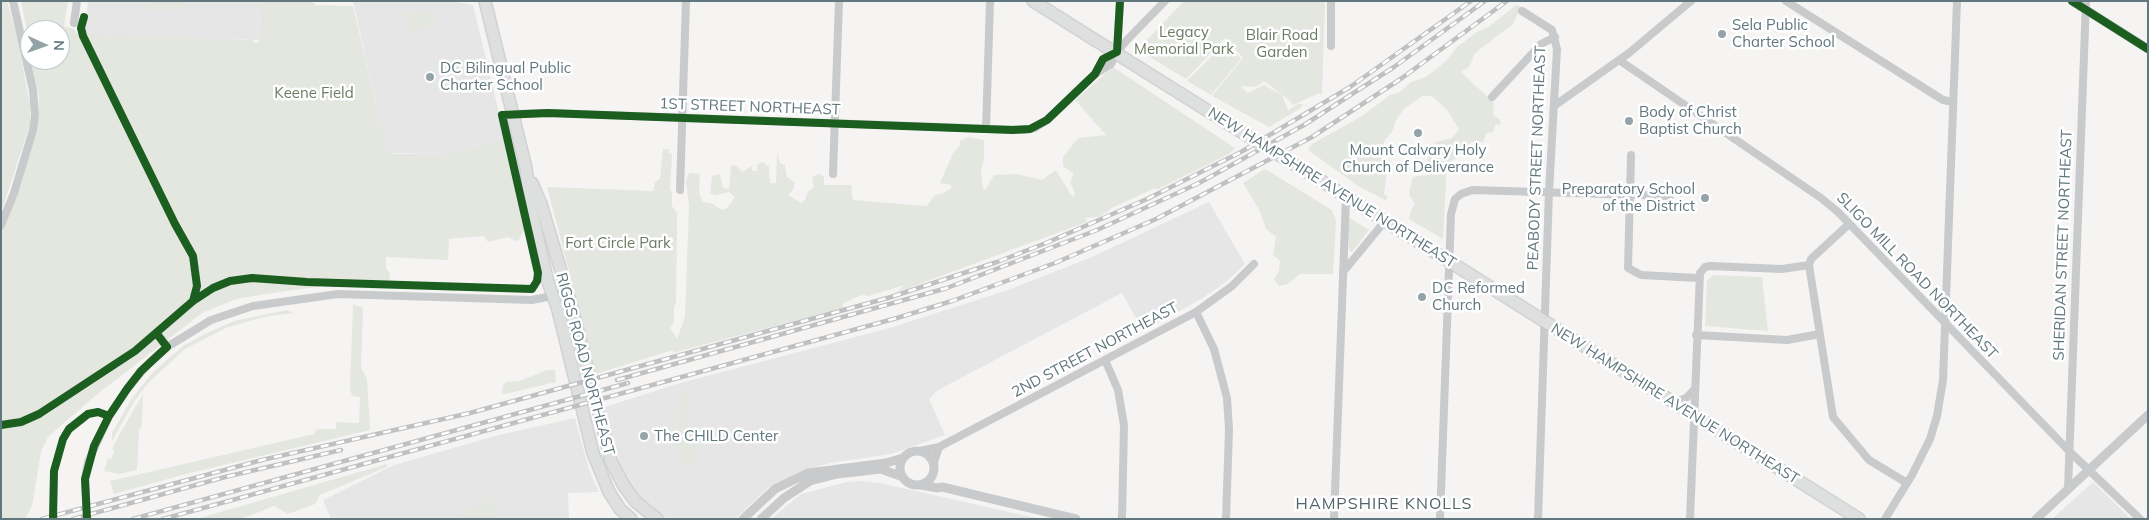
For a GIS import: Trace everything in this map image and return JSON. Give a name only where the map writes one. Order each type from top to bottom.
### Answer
[{"type":"main road","name":"RIGGS ROAD NORTHEAST","points":[[484,1],[526,168],[531,210],[596,463],[609,492],[620,509],[631,519]]},
{"type":"main road","name":"NEW HAMPSHIRE AVENUE NORTHEAST","points":[[1033,1],[1674,403],[1850,516],[1859,519]]},
{"type":"main road","name":"RIGGS ROAD NORTHEAST","points":[[526,168],[541,204],[567,293],[611,461],[624,486],[636,502],[657,519]]},
{"type":"street","points":[[1,225],[14,193],[35,115],[33,90],[13,1]]},
{"type":"street","points":[[74,23],[77,1]]},
{"type":"street","points":[[680,190],[686,1]]},
{"type":"street","points":[[833,174],[839,1]]},
{"type":"street","points":[[986,129],[990,1]]},
{"type":"street","points":[[1116,52],[1120,1]]},
{"type":"street","name":"1ST STREET NORTHEAST","points":[[513,114],[1020,130],[1039,126],[1095,74],[1103,59],[1116,52],[1165,1]]},
{"type":"street","points":[[1331,1],[1331,46]]},
{"type":"street","points":[[1554,106],[1619,60],[1691,1]]},
{"type":"street","points":[[1786,1],[1943,100],[1953,102]]},
{"type":"street","points":[[1885,519],[1926,448],[1937,416],[1943,380],[1957,1]]},
{"type":"street","points":[[2072,1],[2086,5],[2148,49]]},
{"type":"street","name":"SHERIDAN STREET NORTHEAST","points":[[2068,489],[2086,5]]},
{"type":"street","points":[[1492,98],[1541,44],[1555,37],[1552,30],[1522,11]]},
{"type":"street","name":"PEABODY STREET NORTHEAST","points":[[1538,519],[1549,192],[1557,63],[1555,37]]},
{"type":"street","name":"SLIGO MILL ROAD NORTHEAST","points":[[1619,60],[1821,198],[1850,224],[2070,452],[2140,519]]},
{"type":"street","points":[[1631,155],[1628,268],[1641,275],[1698,278]]},
{"type":"street","points":[[1440,519],[1451,211],[1455,199],[1460,194],[1472,190],[1670,196]]},
{"type":"street","points":[[1334,519],[1346,197]]},
{"type":"street","points":[[1343,272],[1385,221]]},
{"type":"street","points":[[1850,224],[1811,259],[1809,265],[1833,417],[1868,460],[1907,483]]},
{"type":"street","name":"2ND STREET NORTHEAST","points":[[920,451],[939,447],[1196,312],[1232,286],[1254,264]]},
{"type":"street","points":[[1690,519],[1698,278],[1702,269],[1710,266],[1782,269],[1809,265]]},
{"type":"street","points":[[87,519],[85,479],[88,462],[109,416],[141,371],[167,347],[203,324],[238,310],[338,294],[526,300],[567,293]]},
{"type":"street","points":[[1196,312],[1214,349],[1227,398],[1229,429],[1226,519]]},
{"type":"street","points":[[1696,336],[1787,340],[1820,334]]},
{"type":"street","points":[[1105,360],[1118,390],[1124,425],[1122,519]]},
{"type":"street","points":[[1674,403],[1686,398],[1694,390]]},
{"type":"street","points":[[2036,519],[2148,415]]},
{"type":"street","points":[[921,485],[930,480],[939,447]]},
{"type":"street","points":[[742,519],[775,489],[808,473],[886,463],[903,458],[911,452],[920,451],[928,454],[942,487]]},
{"type":"street","points":[[903,458],[900,468],[903,477]]},
{"type":"street","points":[[761,519],[784,498],[810,482],[837,474],[881,469],[903,477],[911,484],[942,487],[1076,519]]},
{"type":"shaded area","points":[[88,1],[260,1],[259,40],[85,34]]},
{"type":"shaded area","name":"DC Bilingual Public Charter School","points":[[353,1],[450,1],[473,5],[505,138],[444,154],[387,153]]},
{"type":"shaded area","points":[[1209,202],[1245,264],[1226,282],[1201,299],[1143,331],[1122,293],[938,390],[929,399],[945,435],[891,454],[830,463],[805,470],[768,488],[735,519],[667,519],[647,506],[625,479],[602,408],[677,384],[893,327],[1008,290],[1092,257]]},
{"type":"shaded area","points":[[575,418],[589,470],[599,492],[568,493],[569,519],[331,519],[323,500],[394,465],[495,436]]},
{"type":"shaded area","points":[[847,482],[880,483],[1040,519],[771,519],[801,494]]},
{"type":"shaded area","points":[[2093,482],[2131,519],[2052,519]]},
{"type":"green space","points":[[1,1],[7,1],[18,40],[20,70],[24,70],[30,105],[30,124],[1,213]]},
{"type":"green space","name":"Fort Circle Park","points":[[21,1],[68,1],[65,20],[25,20]]},
{"type":"green space","points":[[155,1],[186,1],[186,4],[178,12],[169,9],[150,11],[145,8],[148,4]]},
{"type":"green space","name":"Fort Circle Park","points":[[260,1],[312,1],[316,5],[353,6],[387,151],[393,154],[444,154],[505,138],[528,230],[523,231],[519,240],[516,241],[508,237],[488,242],[484,236],[449,239],[448,260],[386,257],[386,268],[390,274],[389,284],[344,283],[266,294],[236,299],[202,313],[95,396],[48,437],[41,452],[32,506],[25,519],[1,519],[1,232],[20,187],[38,121],[39,96],[32,70],[70,70],[70,28],[74,29],[76,33],[252,40],[255,43],[259,42]]},
{"type":"green space","name":"Blair Road Garden","points":[[1184,1],[1325,1],[1322,95],[1319,93],[1293,105],[1289,100],[1264,81],[1256,87],[1240,86],[1248,93],[1264,85],[1282,95],[1288,110],[1298,104],[1303,104],[1301,108],[1269,127],[1212,96],[1243,58],[1225,38],[1186,79],[1140,51],[1140,47]]},
{"type":"green space","points":[[1516,5],[1521,7],[1513,24],[1475,53],[1469,67],[1461,72],[1494,103],[1493,115],[1500,120],[1501,124],[1495,125],[1493,132],[1487,133],[1483,142],[1471,142],[1459,156],[1447,164],[1443,239],[1409,219],[1415,204],[1409,195],[1412,179],[1416,176],[1431,175],[1431,169],[1427,160],[1430,150],[1436,142],[1452,138],[1459,129],[1447,110],[1432,96],[1422,96],[1404,109],[1381,148],[1388,162],[1384,194],[1388,197],[1385,200],[1358,186],[1308,150],[1312,144],[1362,116],[1390,95],[1400,92],[1411,82],[1426,77],[1446,61],[1457,47],[1477,32],[1490,26]]},
{"type":"green space","points":[[434,10],[437,27],[418,30],[416,35],[408,35],[403,12]]},
{"type":"green space","points":[[1230,46],[1241,59],[1211,95],[1187,81],[1216,52]]},
{"type":"green space","points":[[1113,67],[1235,148],[1229,154],[1156,190],[1155,188],[1112,208],[1099,217],[1085,218],[1087,222],[895,293],[905,285],[868,296],[861,295],[842,304],[844,308],[672,353],[673,350],[596,374],[547,187],[653,191],[655,182],[660,179],[663,149],[669,149],[669,153],[672,154],[670,191],[672,191],[672,206],[677,213],[676,303],[674,307],[674,321],[670,328],[677,339],[685,317],[689,206],[686,181],[689,173],[700,174],[699,192],[703,202],[711,203],[722,210],[727,208],[735,197],[729,192],[716,195],[710,194],[712,176],[720,174],[723,188],[729,189],[731,166],[736,165],[742,172],[752,166],[752,171],[757,171],[757,165],[762,162],[769,166],[770,183],[776,183],[777,153],[780,163],[785,165],[787,177],[794,182],[794,188],[788,195],[801,203],[805,200],[808,192],[814,187],[812,177],[819,174],[824,177],[824,185],[851,185],[853,200],[927,206],[935,195],[944,193],[951,188],[951,185],[940,183],[953,153],[960,146],[960,141],[969,137],[984,140],[984,159],[981,171],[983,189],[986,189],[994,175],[1017,174],[1042,180],[1056,170],[1073,198],[1075,193],[1070,182],[1074,174],[1063,166],[1063,157],[1078,138],[1106,135],[1075,100]]},
{"type":"green space","points":[[1265,169],[1332,210],[1336,221],[1333,274],[1300,274],[1288,284],[1279,286],[1274,279],[1279,271],[1280,261],[1273,255],[1276,237],[1266,229],[1260,211],[1243,183]]},
{"type":"green space","points":[[1348,217],[1369,230],[1352,252],[1349,250]]},
{"type":"green space","points":[[1714,275],[1762,277],[1768,331],[1705,326],[1707,280]]},
{"type":"green space","points":[[353,304],[363,308],[361,368],[367,378],[370,430],[186,474],[114,494],[110,481],[314,434],[317,429],[336,429],[336,422],[359,423],[360,397],[352,396],[350,388]]},
{"type":"green space","points":[[287,310],[293,313],[264,317],[226,328],[185,349],[150,381],[135,400],[112,441],[112,433],[132,398],[154,371],[183,346],[234,321]]},
{"type":"green space","points":[[547,370],[555,370],[556,382],[505,394],[502,393],[503,385],[506,382],[520,381]]},
{"type":"green space","points":[[685,388],[691,390],[685,410],[686,422],[692,439],[702,456],[696,464],[683,467],[677,464],[679,394]]},
{"type":"green space","points":[[143,394],[137,470],[119,474],[104,471],[108,458],[111,459],[115,450],[112,449],[118,437]]},
{"type":"green space","points":[[387,464],[387,467],[320,495],[315,504],[288,514],[274,506],[241,519],[196,519]]},
{"type":"green space","points":[[495,498],[494,519],[463,519],[459,515]]},
{"type":"railway","points":[[42,519],[262,460],[470,413],[891,297],[997,262],[1147,199],[1241,152],[1350,87],[1471,1]]},
{"type":"railway","points":[[617,380],[947,288],[1097,230],[1199,183],[1304,125],[1394,67],[1485,1]]},
{"type":"railway","points":[[163,519],[897,318],[952,301],[1055,263],[1156,219],[1312,137],[1402,78],[1507,1]]},
{"type":"railway","points":[[133,519],[628,383]]},
{"type":"railway","points":[[73,519],[225,477],[341,450]]},
{"type":"cycle path","points":[[1,425],[21,422],[39,414],[135,351],[193,301],[213,288],[230,281],[252,278],[307,282],[532,289],[537,281],[538,273],[502,115],[548,113],[1012,130],[1030,129],[1047,120],[1095,74],[1103,59],[1117,52],[1120,1]]},
{"type":"cycle path","points":[[2072,1],[2148,49]]},
{"type":"cycle path","points":[[84,17],[81,28],[83,36],[175,224],[193,256],[197,286],[193,301]]},
{"type":"cycle path","points":[[87,519],[85,479],[94,446],[109,416],[127,389],[141,371],[167,347],[157,334]]},
{"type":"cycle path","points":[[53,519],[54,471],[63,439],[69,429],[88,414],[98,412],[109,416]]},
{"type":"place","name":"Sela Public Charter School","points":[[1722,34]]},
{"type":"place","name":"DC Bilingual Public Charter School","points":[[430,77]]},
{"type":"place","name":"Body of Christ Baptist Church","points":[[1629,121]]},
{"type":"place","name":"Mount Calvary Holy Church of Deliverance","points":[[1418,133]]},
{"type":"place","name":"Preparatory School of the District","points":[[1705,198]]},
{"type":"place","name":"DC Reformed Church","points":[[1422,297]]},
{"type":"place","name":"The CHILD Center","points":[[644,436]]},
{"type":"district","name":"HAMPSHIRE KNOLLS","points":[[1384,504]]},
{"type":"park label","name":"Legacy Memorial Park","points":[[1184,40]]},
{"type":"park label","name":"Keene Field","points":[[314,93]]}]
